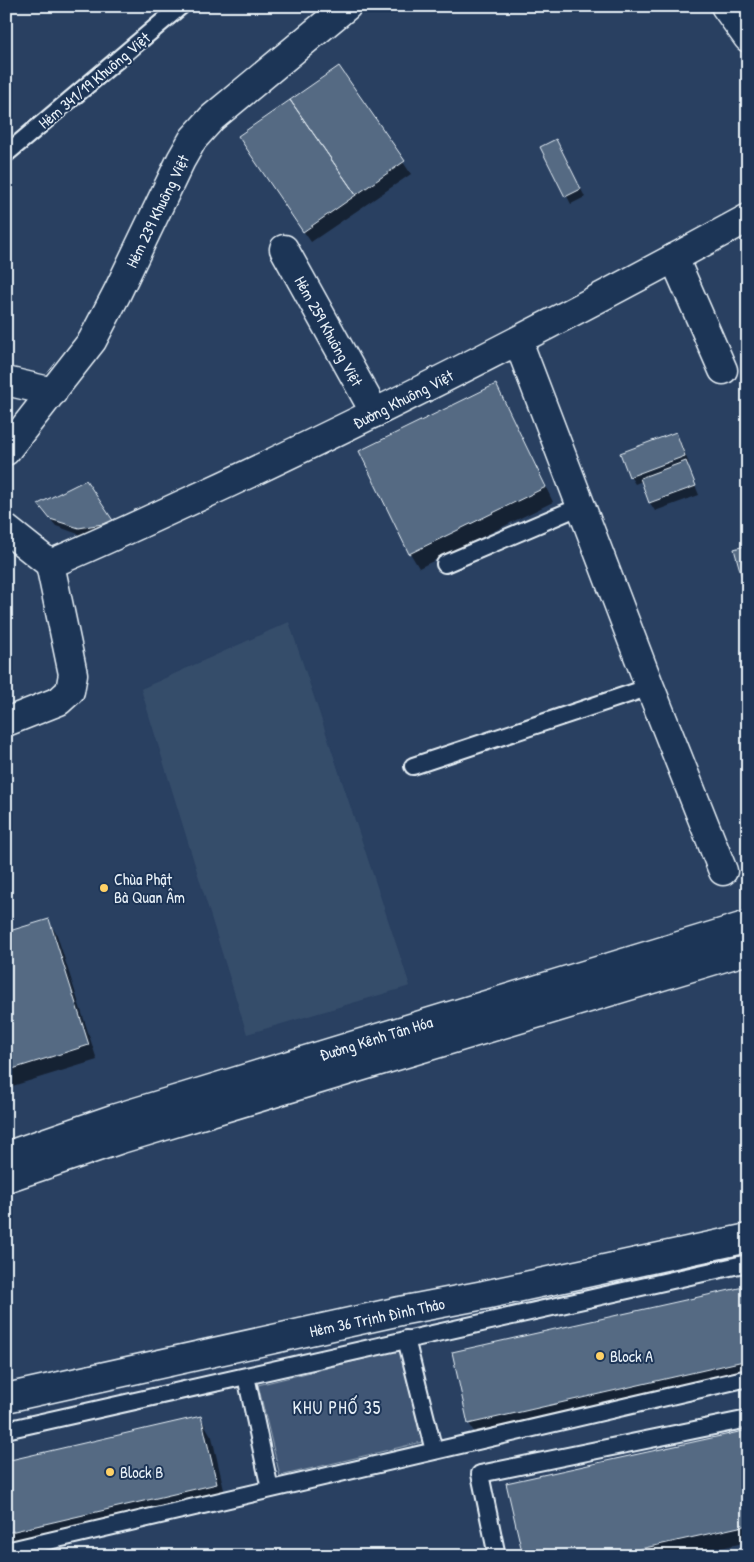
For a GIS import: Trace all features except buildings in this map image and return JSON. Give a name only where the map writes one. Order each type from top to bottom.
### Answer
[{"type":"street","name":"Hẻm 239 Khuông Việt","points":[[6,451],[92,342],[193,139],[212,118],[346,6]]},
{"type":"street","points":[[725,6],[748,38]]},
{"type":"street","name":"Đường Khuông Việt","points":[[50,564],[260,469],[375,413],[518,341],[748,218]]},
{"type":"street","name":"Hẻm 259 Khuông Việt","points":[[284,249],[375,413]]},
{"type":"street","points":[[674,258],[723,370]]},
{"type":"street","points":[[518,341],[650,687],[723,871]]},
{"type":"street","points":[[6,381],[53,392]]},
{"type":"street","points":[[6,530],[50,564],[73,674],[70,691],[59,701],[6,722]]},
{"type":"street","name":"Đường Kênh Tân Hóa","points":[[6,1178],[121,1139],[747,937]]},
{"type":"street","name":"Đường Kênh Tân Hóa","points":[[6,1156],[113,1119],[710,949]]},
{"type":"street","name":"Hẻm 36 Trịnh Đình Thảo","points":[[6,1398],[400,1311],[484,1295],[748,1238]]},
{"type":"lane","name":"Hẻm 341/19 Khuông Việt","points":[[6,154],[181,6]]},
{"type":"lane","points":[[445,564],[581,506]]},
{"type":"lane","points":[[413,766],[650,687]]},
{"type":"lane","points":[[6,1430],[748,1263]]},
{"type":"lane","points":[[406,1340],[434,1451]]},
{"type":"lane","points":[[246,1376],[270,1489]]},
{"type":"lane","points":[[6,1551],[748,1378]]},
{"type":"lane","points":[[497,1556],[480,1474],[748,1419]]},
{"type":"shaded area","points":[[289,622],[410,986],[247,1034],[141,689]]},
{"type":"shaded area","points":[[400,1350],[422,1442],[280,1476],[258,1385]]},
{"type":"place","name":"Chùa Phật Bà Quan Âm","points":[[104,888]]},
{"type":"place","name":"Block A","points":[[600,1356]]},
{"type":"place","name":"Block B","points":[[110,1472]]},
{"type":"district","name":"KHU PHỐ 35","points":[[337,1408]]}]
